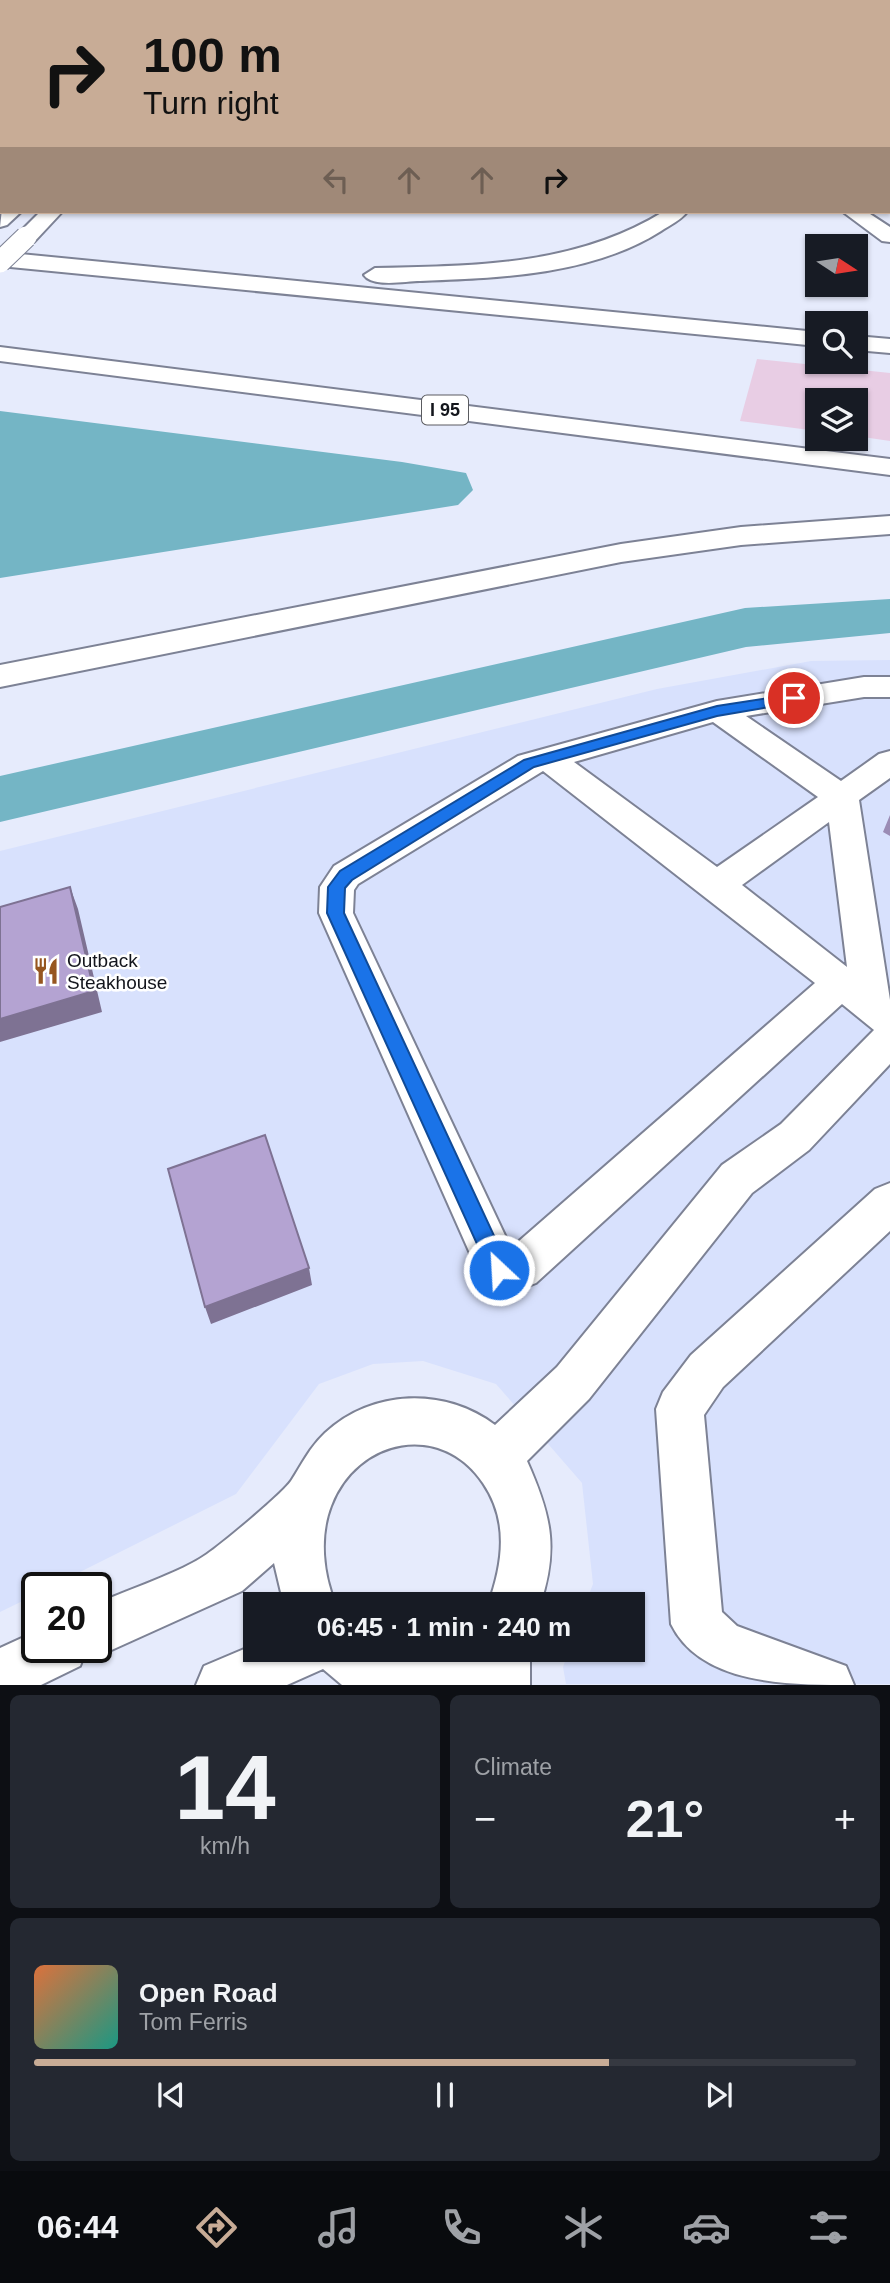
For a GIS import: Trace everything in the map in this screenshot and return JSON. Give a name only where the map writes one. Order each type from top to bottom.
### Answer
[{"type":"main road","points":[[0,260],[50,214]]},
{"type":"main road","points":[[0,250],[297,274],[444,273],[520,267],[575,257],[625,242],[674,214]]},
{"type":"main road","points":[[856,214],[890,236]]},
{"type":"main road","points":[[0,260],[805,338]]},
{"type":"main road","points":[[868,344],[890,346]]},
{"type":"main road","name":"I 95","points":[[0,354],[890,467]]},
{"type":"main road","points":[[0,676],[621,553],[741,536],[890,525]]},
{"type":"street","points":[[841,982],[521,1268],[499,1270],[336,913],[337,887],[346,875],[529,764],[717,711],[864,687],[890,687]]},
{"type":"street","points":[[496,1458],[573,1383],[737,1179],[795,1137],[884,1022],[842,797],[717,711]]},
{"type":"street","points":[[547,758],[841,982],[884,1022]]},
{"type":"street","points":[[717,885],[890,762]]},
{"type":"street","points":[[827,1685],[720,1647],[697,1624],[680,1409],[707,1371],[890,1203]]},
{"type":"street","points":[[304,1592],[298,1544],[306,1501],[318,1477],[345,1445],[382,1424],[419,1419],[449,1424],[482,1443],[513,1483],[522,1507],[527,1550],[524,1577],[519,1592]]},
{"type":"street","points":[[112,1624],[224,1573],[306,1501]]},
{"type":"street","points":[[223,1685],[277,1662]]},
{"type":"street","points":[[360,1668],[409,1680],[451,1671],[464,1662]]},
{"type":"street","points":[[503,1685],[504,1662]]},
{"type":"street","points":[[0,1676],[27,1663]]},
{"type":"shaded area","points":[[757,359],[805,364],[805,374],[868,374],[868,371],[890,373],[890,441],[868,438],[868,388],[805,388],[805,429],[740,421]]},
{"type":"shaded area","points":[[0,411],[402,462],[466,473],[473,490],[458,505],[0,578]]},
{"type":"shaded area","points":[[890,599],[890,633],[746,647],[0,822],[0,776],[745,608]]},
{"type":"shaded area","points":[[890,660],[890,1684],[566,1684],[565,1662],[645,1662],[645,1592],[590,1592],[593,1584],[582,1483],[496,1384],[423,1361],[373,1364],[319,1384],[236,1494],[80,1572],[21,1572],[21,1602],[0,1612],[0,851],[657,689],[811,661]]},
{"type":"building","name":"Outback Steakhouse","points":[[70,887],[94,991],[0,1019],[0,907]]},
{"type":"building","points":[[265,1135],[309,1268],[205,1307],[168,1169]]},
{"type":"place","name":"Outback Steakhouse","points":[[46,971]]},
{"type":"route","points":[[499,1270],[336,913],[337,887],[346,875],[529,764],[717,711],[794,698]]}]
